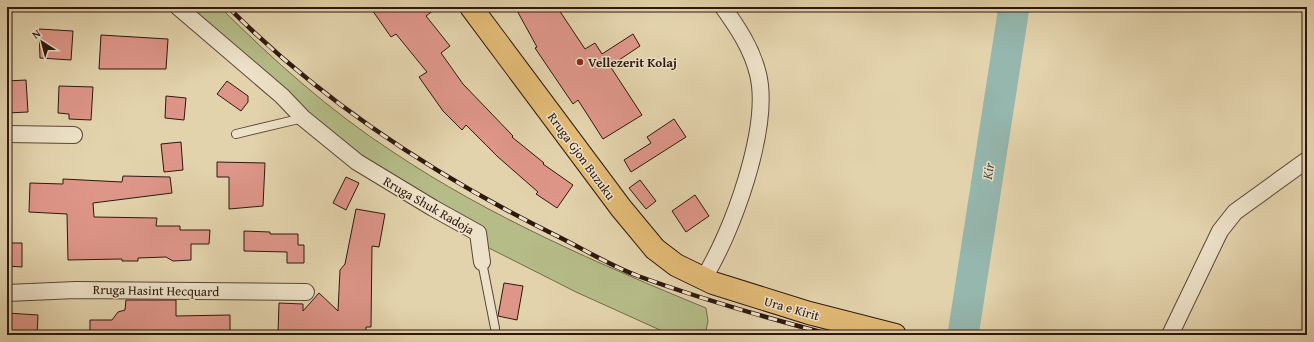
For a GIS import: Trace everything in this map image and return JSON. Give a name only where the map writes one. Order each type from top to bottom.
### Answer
[{"type":"main road","name":"Rruga Gjon Buzuku","points":[[471,7],[636,228],[655,249],[676,265],[708,281]]},
{"type":"main road","name":"Ura e Kirit","points":[[708,281],[809,313],[895,335]]},
{"type":"street","name":"Rruga Shuk Radoja","points":[[178,7],[282,96],[303,118],[357,162],[433,208],[478,233],[482,262]]},
{"type":"street","points":[[708,281],[714,262],[735,213],[748,173],[757,132],[761,99],[758,75],[746,41],[723,7]]},
{"type":"street","points":[[7,134],[74,135]]},
{"type":"street","points":[[1170,335],[1220,231],[1235,212],[1307,160]]},
{"type":"street","name":"Rruga Hasint Hecquard","points":[[7,293],[76,290],[306,292]]},
{"type":"lane","points":[[236,134],[303,118]]},
{"type":"lane","name":"Rruga Shuk Radoja","points":[[482,262],[495,328]]},
{"type":"green space","points":[[186,7],[220,7],[281,65],[347,120],[430,176],[468,198],[546,238],[706,308],[708,321],[705,335],[671,335],[576,292],[485,246],[415,189],[352,150]]},
{"type":"building","points":[[370,7],[404,7],[406,10],[410,7],[438,7],[426,16],[450,46],[441,53],[463,84],[513,136],[512,137],[544,163],[543,164],[573,185],[557,208],[536,194],[538,192],[498,157],[466,125],[462,130],[443,111],[419,77],[427,72],[396,34],[391,37]]},
{"type":"building","points":[[515,7],[557,7],[585,49],[595,43],[602,54],[633,34],[640,46],[610,66],[642,115],[603,139],[578,100],[573,104],[535,48],[537,47]]},
{"type":"building","points":[[39,29],[73,31],[71,60],[40,58]]},
{"type":"building","points":[[101,35],[168,39],[166,69],[99,69]]},
{"type":"building","points":[[26,80],[28,112],[7,113],[7,81]]},
{"type":"building","points":[[227,81],[248,96],[248,102],[241,111],[217,94]]},
{"type":"building","points":[[59,86],[93,87],[91,120],[69,119],[69,114],[58,113]]},
{"type":"building","points":[[166,96],[186,98],[184,120],[165,118]]},
{"type":"building","points":[[674,119],[686,137],[631,172],[624,160],[651,143],[647,137]]},
{"type":"building","points":[[181,142],[183,170],[164,172],[161,144]]},
{"type":"building","points":[[217,162],[265,163],[263,206],[229,209],[229,177],[217,177]]},
{"type":"building","points":[[123,176],[170,177],[172,193],[93,203],[94,217],[157,218],[156,226],[180,226],[180,230],[210,230],[209,244],[191,244],[191,260],[173,261],[166,257],[138,258],[138,261],[122,261],[122,259],[68,260],[67,214],[29,212],[30,183],[63,184],[63,179],[122,182]]},
{"type":"building","points":[[346,177],[359,183],[346,210],[333,203]]},
{"type":"building","points":[[640,180],[656,201],[646,209],[629,188]]},
{"type":"building","points":[[695,195],[709,216],[686,232],[672,211]]},
{"type":"building","points":[[356,209],[385,214],[379,247],[372,246],[371,327],[366,327],[366,335],[341,335],[342,332],[311,334],[278,333],[279,303],[303,304],[303,311],[319,293],[338,311],[340,270],[345,264]]},
{"type":"building","points":[[244,231],[270,232],[270,234],[298,234],[298,245],[304,245],[304,263],[287,263],[287,252],[244,251]]},
{"type":"building","points":[[7,243],[22,243],[22,267],[7,266]]},
{"type":"building","points":[[504,283],[523,286],[517,320],[498,316]]},
{"type":"building","points":[[126,300],[176,300],[176,316],[230,315],[230,335],[192,335],[192,331],[131,331],[131,335],[90,335],[90,320],[112,320],[118,312],[125,310]]},
{"type":"building","points":[[7,313],[38,315],[37,335],[7,335]]},
{"type":"waterway","name":"Kir","points":[[963,335],[1014,7]]},
{"type":"railway","points":[[228,7],[303,75],[384,136],[470,190],[514,214],[608,263],[638,276],[734,308],[832,335]]},
{"type":"place","name":"Vellezerit Kolaj","points":[[580,62]]}]
